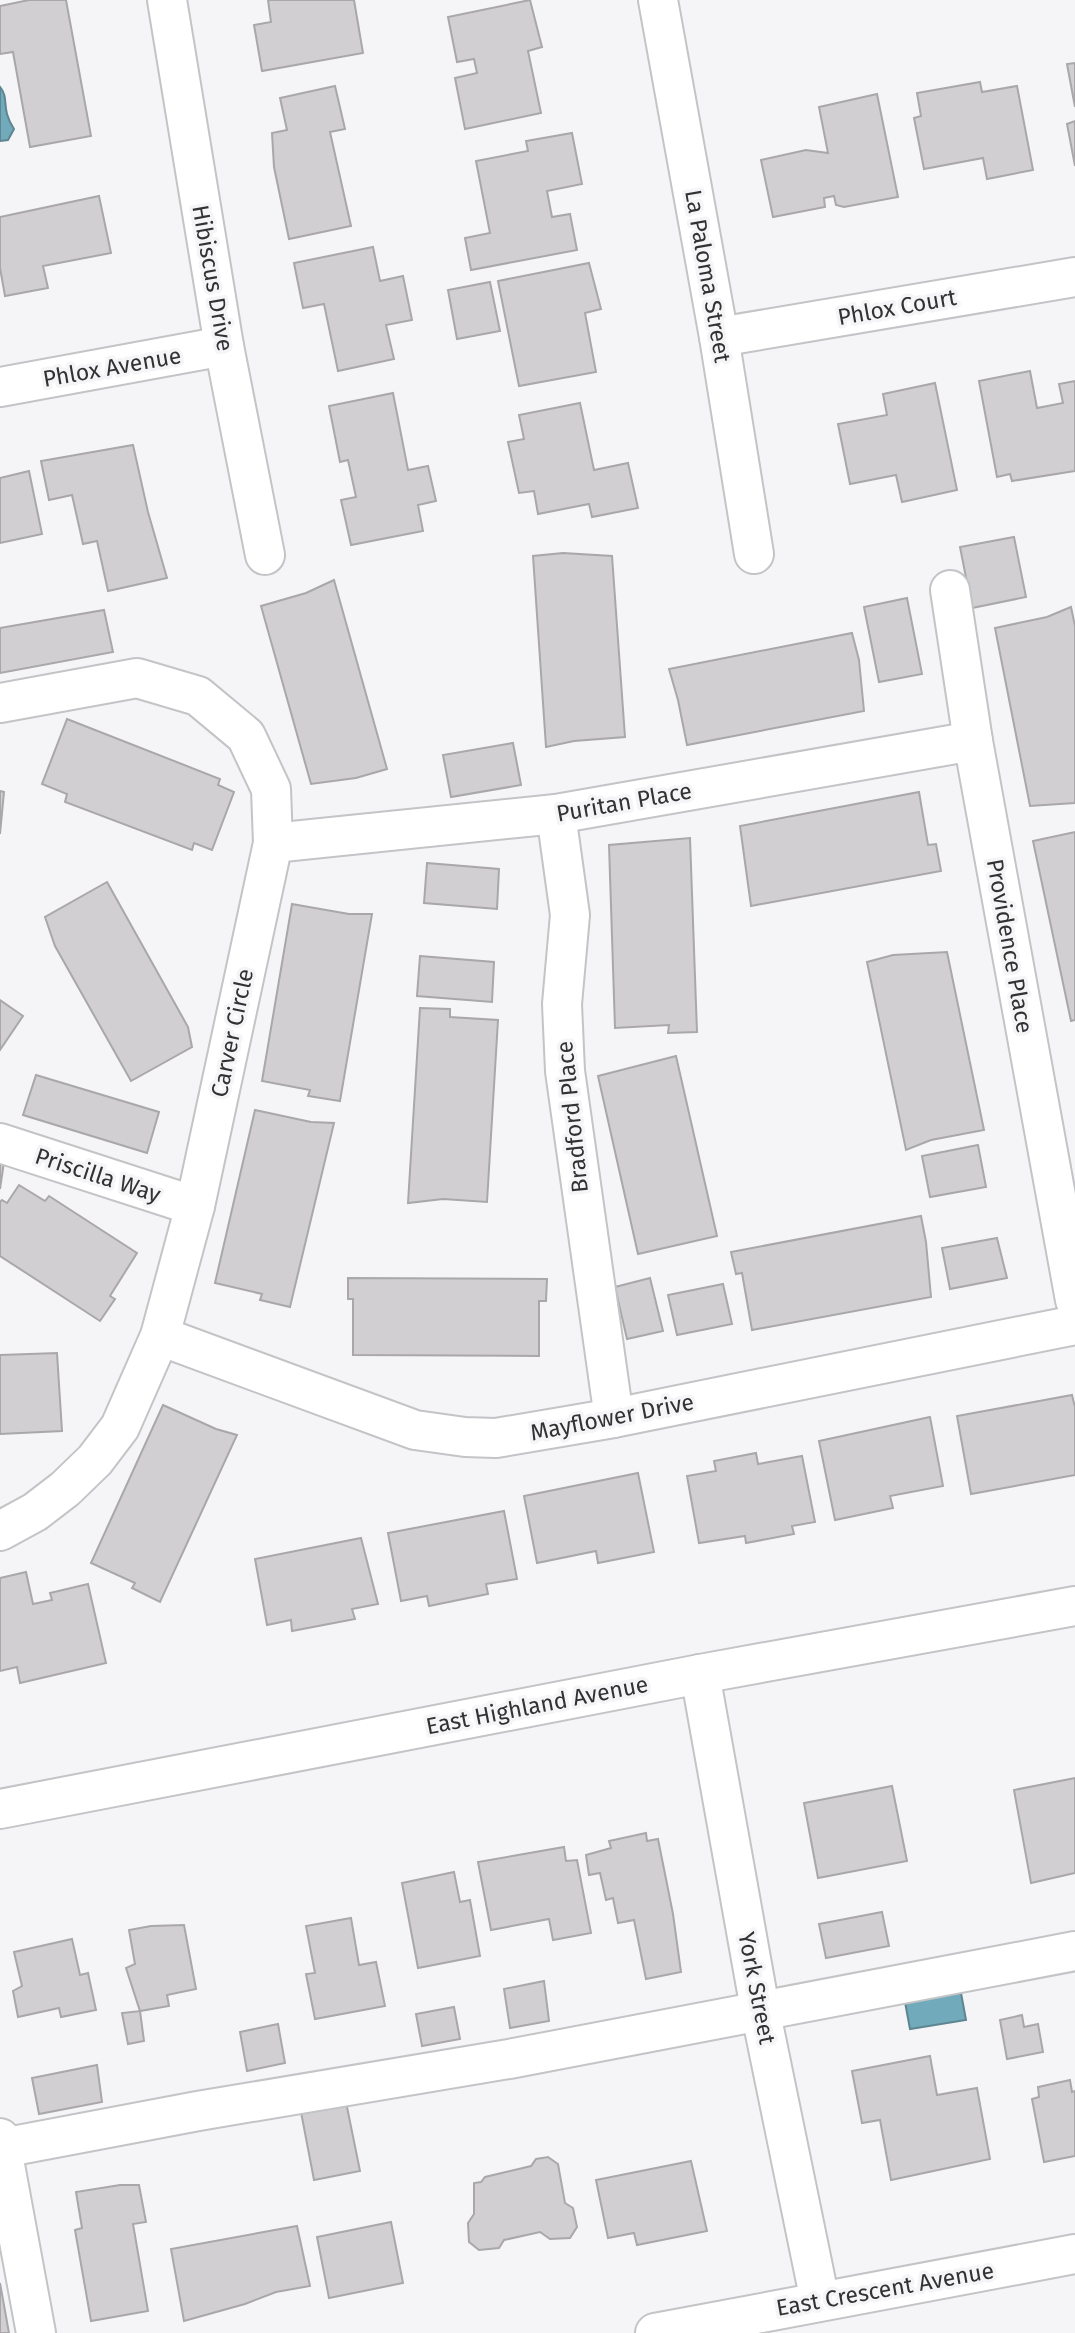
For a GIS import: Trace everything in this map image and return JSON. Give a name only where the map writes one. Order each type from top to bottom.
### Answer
[{"type":"street","name":"Hibiscus Drive","points":[[167,0],[224,346],[265,555]]},
{"type":"street","name":"La Paloma Street","points":[[659,0],[719,337],[754,554]]},
{"type":"street","name":"Phlox Court","points":[[719,337],[1075,277]]},
{"type":"street","name":"Phlox Avenue","points":[[0,387],[224,346]]},
{"type":"street","name":"Providence Place","points":[[950,590],[973,741],[1075,1300]]},
{"type":"street","name":"Carver Circle","points":[[0,702],[137,678],[198,696],[246,737],[271,789],[273,843],[195,1206],[160,1336],[120,1427],[95,1460],[65,1489],[35,1512],[0,1531]]},
{"type":"street","name":"Puritan Place","points":[[273,843],[556,814],[973,741]]},
{"type":"street","name":"Bradford Place","points":[[556,814],[570,915],[562,1004],[565,1070],[614,1418]]},
{"type":"street","name":"Priscilla Way","points":[[0,1143],[195,1206]]},
{"type":"street","name":"Mayflower Drive","points":[[160,1336],[415,1430],[437,1435],[496,1438],[614,1418],[1075,1325]]},
{"type":"street","name":"East Highland Avenue","points":[[0,1809],[700,1674],[1075,1606]]},
{"type":"street","name":"York Street","points":[[700,1674],[760,2009],[820,2301]]},
{"type":"street","points":[[36,2333],[1,2143],[509,2059],[1075,1951]]},
{"type":"street","name":"East Crescent Avenue","points":[[654,2333],[1075,2254]]},
{"type":"water","points":[[0,87],[7,115],[14,129],[8,140],[0,141]]},
{"type":"water","points":[[961,1993],[966,2020],[910,2029],[905,2002]]},
{"type":"building","points":[[29,0],[66,0],[91,136],[30,147],[13,52],[0,54],[0,6]]},
{"type":"building","points":[[268,0],[354,0],[363,53],[262,71],[254,25],[271,22]]},
{"type":"building","points":[[530,0],[542,47],[528,51],[541,113],[465,129],[455,78],[477,73],[474,59],[457,62],[448,17]]},
{"type":"building","points":[[1075,63],[1075,107],[1067,64]]},
{"type":"building","points":[[980,82],[982,92],[1017,86],[1033,170],[987,179],[983,158],[924,169],[914,118],[921,116],[917,93]]},
{"type":"building","points":[[335,86],[345,129],[330,132],[351,226],[289,239],[274,167],[272,133],[287,130],[280,98]]},
{"type":"building","points":[[877,94],[898,197],[844,207],[836,205],[834,196],[824,198],[825,207],[773,217],[761,160],[806,150],[828,153],[819,107]]},
{"type":"building","points":[[1075,121],[1075,166],[1067,124]]},
{"type":"building","points":[[572,133],[582,184],[547,191],[552,217],[570,214],[577,250],[471,270],[465,238],[490,233],[476,161],[528,151],[526,141]]},
{"type":"building","points":[[99,196],[111,253],[43,266],[48,288],[5,296],[0,268],[0,217]]},
{"type":"building","points":[[373,247],[380,281],[403,276],[412,320],[386,325],[394,359],[338,371],[324,304],[303,308],[294,263]]},
{"type":"building","points":[[589,263],[601,309],[585,313],[596,372],[519,386],[498,281]]},
{"type":"building","points":[[490,282],[500,331],[457,339],[448,290]]},
{"type":"building","points":[[1030,371],[1037,408],[1063,403],[1059,384],[1075,381],[1075,471],[1012,481],[1010,474],[997,477],[979,381]]},
{"type":"building","points":[[935,383],[957,490],[902,502],[896,475],[850,484],[838,424],[887,415],[883,394]]},
{"type":"building","points":[[393,393],[408,470],[428,466],[436,501],[418,505],[423,531],[351,545],[341,500],[356,497],[348,460],[340,462],[329,406]]},
{"type":"building","points":[[580,403],[594,470],[628,463],[638,508],[592,517],[589,504],[538,514],[534,491],[519,493],[508,442],[524,439],[519,415]]},
{"type":"building","points":[[133,445],[167,578],[108,591],[97,541],[83,544],[72,495],[49,500],[41,461]]},
{"type":"building","points":[[29,471],[42,534],[0,543],[0,478]]},
{"type":"building","points":[[1014,537],[1026,597],[972,608],[960,547]]},
{"type":"building","points":[[563,553],[612,556],[625,737],[574,741],[546,747],[533,556]]},
{"type":"building","points":[[334,580],[387,769],[356,778],[311,784],[261,606],[306,593]]},
{"type":"building","points":[[907,598],[922,674],[879,682],[864,607]]},
{"type":"building","points":[[1071,607],[1075,626],[1075,803],[1030,806],[995,628],[1047,617]]},
{"type":"building","points":[[104,610],[113,652],[0,673],[0,628]]},
{"type":"building","points":[[852,633],[859,660],[864,711],[687,745],[669,669]]},
{"type":"building","points":[[67,719],[220,779],[218,785],[234,792],[212,850],[194,843],[192,850],[65,802],[67,794],[42,784]]},
{"type":"building","points":[[513,743],[521,785],[451,797],[443,755]]},
{"type":"building","points":[[0,791],[4,792],[0,834]]},
{"type":"building","points":[[919,792],[928,845],[936,844],[941,871],[751,906],[740,826]]},
{"type":"building","points":[[1075,832],[1075,1020],[1071,1021],[1033,841]]},
{"type":"building","points":[[690,838],[697,1032],[668,1033],[669,1025],[615,1028],[609,845]]},
{"type":"building","points":[[427,863],[499,869],[497,909],[424,903]]},
{"type":"building","points":[[107,882],[188,1027],[192,1047],[131,1081],[55,946],[45,917]]},
{"type":"building","points":[[292,904],[349,914],[372,914],[340,1101],[308,1096],[310,1090],[262,1081]]},
{"type":"building","points":[[947,952],[984,1130],[931,1140],[906,1150],[867,962],[893,955]]},
{"type":"building","points":[[420,956],[494,962],[492,1002],[417,996]]},
{"type":"building","points":[[0,1000],[23,1016],[0,1050]]},
{"type":"building","points":[[420,1008],[450,1009],[450,1017],[498,1020],[487,1202],[443,1199],[408,1203]]},
{"type":"building","points":[[676,1056],[717,1236],[638,1254],[598,1076]]},
{"type":"building","points":[[36,1075],[159,1112],[147,1153],[23,1115]]},
{"type":"building","points":[[255,1110],[311,1122],[334,1123],[290,1307],[260,1300],[262,1294],[215,1283]]},
{"type":"building","points":[[978,1145],[986,1187],[930,1197],[922,1156]]},
{"type":"building","points":[[0,1161],[4,1162],[0,1189]]},
{"type":"building","points":[[19,1185],[45,1201],[49,1196],[137,1253],[110,1296],[115,1299],[100,1321],[0,1256],[0,1202],[2,1200],[7,1203]]},
{"type":"building","points":[[921,1216],[931,1297],[752,1330],[742,1273],[736,1274],[731,1252]]},
{"type":"building","points":[[997,1238],[1007,1278],[950,1289],[942,1248]]},
{"type":"building","points":[[348,1278],[547,1279],[546,1301],[539,1301],[539,1356],[353,1355],[353,1299],[348,1299]]},
{"type":"building","points":[[650,1278],[663,1331],[627,1339],[615,1287]]},
{"type":"building","points":[[723,1284],[732,1324],[677,1335],[668,1295]]},
{"type":"building","points":[[57,1353],[62,1431],[0,1434],[0,1355]]},
{"type":"building","points":[[1072,1395],[1075,1407],[1075,1475],[971,1494],[957,1416]]},
{"type":"building","points":[[163,1405],[216,1429],[237,1435],[160,1602],[132,1588],[135,1583],[91,1563]]},
{"type":"building","points":[[930,1417],[943,1486],[890,1496],[893,1508],[835,1520],[819,1441]]},
{"type":"building","points":[[756,1453],[758,1464],[802,1456],[815,1522],[792,1526],[794,1534],[746,1543],[745,1536],[699,1543],[687,1476],[716,1471],[714,1461]]},
{"type":"building","points":[[638,1473],[654,1552],[598,1563],[596,1551],[537,1563],[524,1496]]},
{"type":"building","points":[[504,1511],[517,1579],[486,1584],[488,1594],[429,1606],[427,1596],[401,1601],[388,1533]]},
{"type":"building","points":[[361,1538],[378,1604],[352,1609],[355,1619],[292,1631],[291,1620],[267,1625],[255,1559]]},
{"type":"building","points":[[26,1572],[33,1604],[52,1600],[50,1593],[88,1584],[106,1663],[20,1683],[17,1667],[0,1671],[0,1578]]},
{"type":"building","points":[[1075,1778],[1075,1873],[1031,1883],[1014,1790]]},
{"type":"building","points":[[892,1786],[907,1861],[818,1878],[804,1803]]},
{"type":"building","points":[[646,1833],[647,1841],[658,1839],[681,1972],[646,1979],[634,1920],[618,1923],[613,1898],[606,1900],[600,1873],[589,1875],[586,1855],[611,1848],[609,1841]]},
{"type":"building","points":[[564,1847],[566,1861],[577,1860],[591,1933],[553,1940],[549,1919],[491,1930],[478,1862]]},
{"type":"building","points":[[454,1872],[460,1902],[470,1900],[480,1956],[418,1968],[402,1883]]},
{"type":"building","points":[[882,1912],[889,1946],[826,1958],[819,1924]]},
{"type":"building","points":[[351,1918],[359,1965],[376,1962],[385,2006],[315,2019],[306,1974],[315,1973],[306,1926]]},
{"type":"building","points":[[184,1925],[196,1989],[167,1995],[169,2006],[140,2011],[126,1968],[135,1964],[129,1930]]},
{"type":"building","points":[[72,1939],[80,1975],[88,1973],[96,2010],[61,2017],[59,2008],[18,2017],[13,1991],[22,1986],[14,1952]]},
{"type":"building","points":[[544,1981],[549,2021],[510,2028],[504,1989]]},
{"type":"building","points":[[454,2007],[460,2039],[422,2046],[416,2014]]},
{"type":"building","points":[[140,2011],[144,2041],[128,2044],[122,2013]]},
{"type":"building","points":[[1022,2015],[1024,2027],[1038,2024],[1043,2052],[1007,2059],[1000,2020]]},
{"type":"building","points":[[278,2024],[285,2063],[247,2071],[240,2032]]},
{"type":"building","points":[[930,2056],[937,2095],[977,2088],[990,2159],[891,2180],[880,2120],[862,2123],[852,2071]]},
{"type":"building","points":[[97,2065],[102,2102],[39,2114],[32,2078]]},
{"type":"building","points":[[1070,2080],[1072,2092],[1075,2091],[1075,2156],[1044,2162],[1032,2099],[1039,2097],[1038,2087]]},
{"type":"building","points":[[346,2102],[360,2171],[314,2180],[301,2112]]},
{"type":"building","points":[[548,2157],[558,2164],[565,2203],[573,2208],[577,2227],[570,2238],[550,2239],[540,2232],[504,2240],[499,2248],[479,2250],[469,2242],[468,2223],[474,2214],[474,2183],[481,2182],[485,2177],[531,2166],[536,2159]]},
{"type":"building","points":[[691,2161],[707,2231],[637,2245],[634,2233],[608,2238],[596,2180]]},
{"type":"building","points":[[139,2185],[146,2222],[133,2224],[148,2311],[91,2321],[75,2230],[82,2228],[76,2192]]},
{"type":"building","points":[[391,2222],[403,2283],[329,2298],[317,2237]]},
{"type":"building","points":[[297,2226],[310,2286],[276,2292],[245,2304],[184,2321],[171,2249]]},
{"type":"building","points":[[0,2283],[9,2333],[0,2333]]}]
